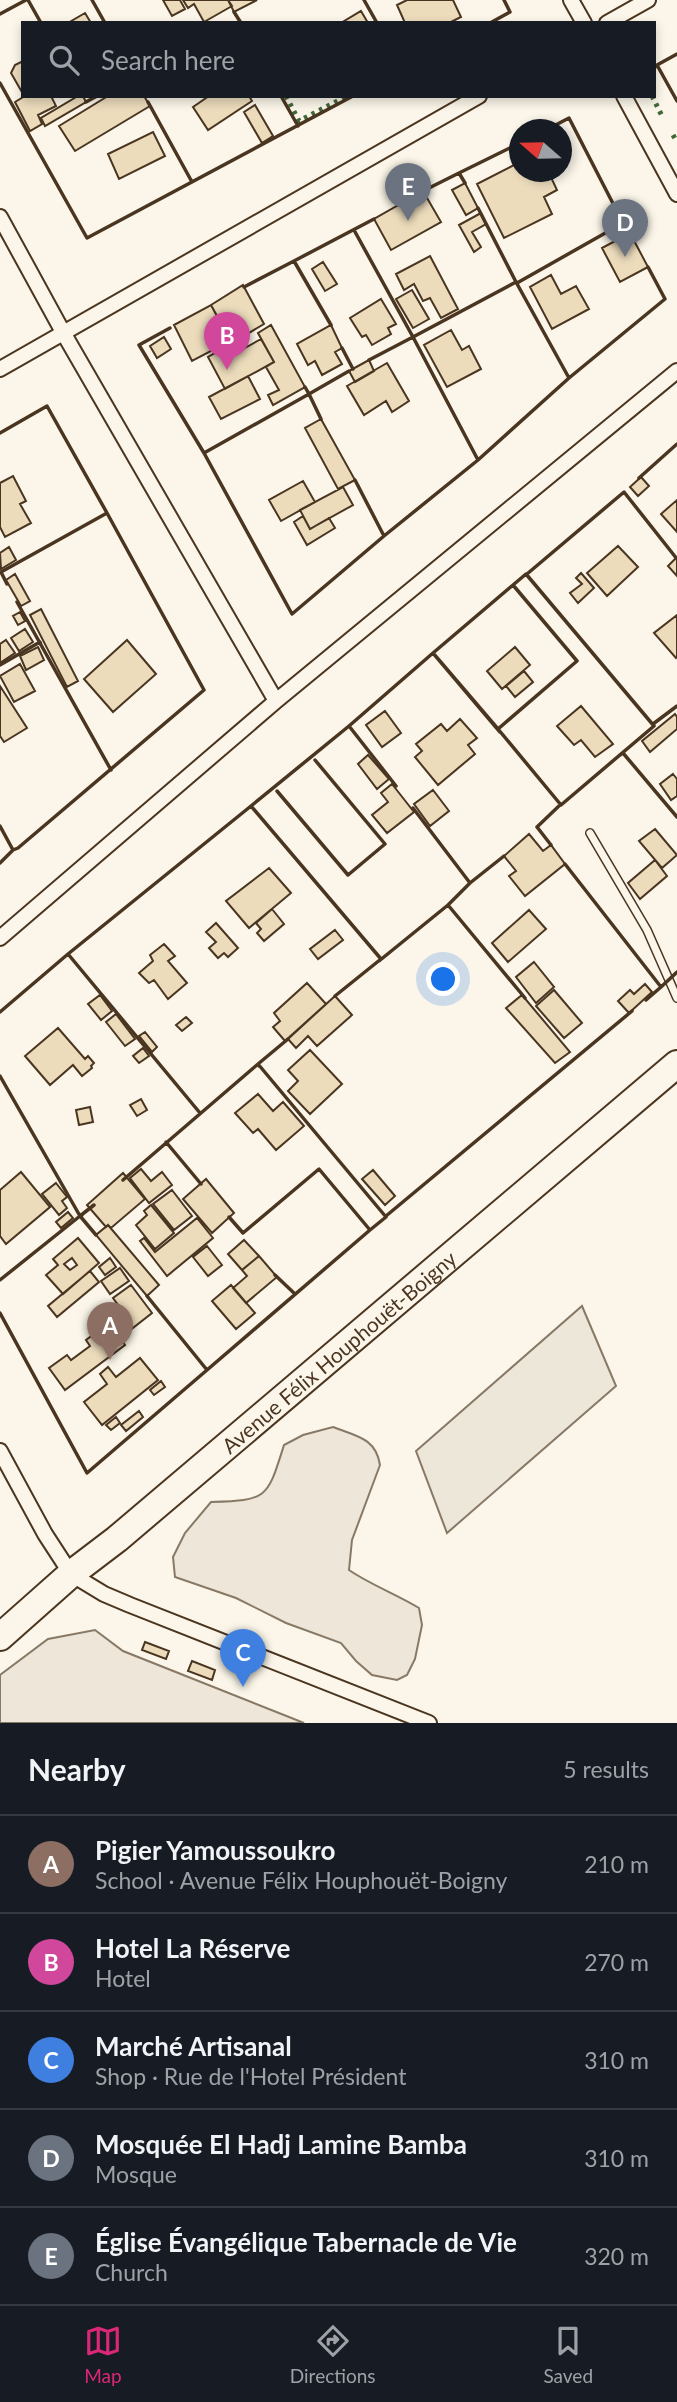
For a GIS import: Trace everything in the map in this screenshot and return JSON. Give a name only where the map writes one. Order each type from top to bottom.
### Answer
[{"type":"highway","name":"Avenue Félix Houphouët-Boigny","points":[[1,1634],[117,1539],[677,1064]]},
{"type":"street","points":[[571,0],[583,21]]},
{"type":"street","points":[[611,21],[648,0]]},
{"type":"street","points":[[0,369],[476,98]]},
{"type":"street","points":[[625,98],[677,194]]},
{"type":"street","points":[[0,217],[64,334],[276,701]]},
{"type":"street","points":[[0,938],[276,701],[677,371]]},
{"type":"street","points":[[0,1451],[45,1534],[71,1574],[104,1594],[130,1605],[429,1723]]},
{"type":"lane","points":[[590,833],[647,930],[677,998]]},
{"type":"shaded area","points":[[582,1306],[616,1386],[447,1533],[416,1451]]},
{"type":"shaded area","points":[[333,1427],[369,1443],[378,1456],[380,1465],[352,1540],[349,1570],[419,1608],[422,1625],[415,1659],[407,1675],[397,1680],[372,1675],[341,1643],[286,1623],[236,1598],[175,1577],[173,1557],[185,1533],[211,1502],[244,1500],[262,1493],[273,1476],[284,1445],[303,1435]]},
{"type":"shaded area","points":[[95,1630],[123,1651],[304,1723],[0,1723],[0,1675],[48,1639]]},
{"type":"building","points":[[163,0],[180,0],[185,9],[172,16]]},
{"type":"building","points":[[183,0],[228,0],[232,6],[206,21],[194,4],[188,8]]},
{"type":"building","points":[[228,0],[257,0],[234,12]]},
{"type":"building","points":[[407,0],[453,0],[461,17],[453,21],[404,21],[397,5]]},
{"type":"building","points":[[361,11],[367,21],[344,21]]},
{"type":"building","points":[[85,13],[90,21],[71,21]]},
{"type":"building","points":[[21,62],[21,90],[11,73],[15,65]]},
{"type":"building","points":[[22,98],[52,98],[56,106],[38,115],[42,124],[30,131],[15,102]]},
{"type":"building","points":[[75,98],[84,98],[86,102],[45,126],[41,118]]},
{"type":"building","points":[[105,98],[145,98],[150,106],[75,151],[59,126]]},
{"type":"building","points":[[206,98],[250,98],[252,101],[208,130],[193,107]]},
{"type":"building","points":[[255,105],[273,136],[262,143],[244,112]]},
{"type":"building","points":[[153,132],[165,156],[119,179],[108,154]]},
{"type":"building","points":[[509,168],[509,182],[553,182],[557,190],[544,197],[552,214],[504,238],[477,184]]},
{"type":"building","points":[[465,183],[478,208],[466,215],[452,190]]},
{"type":"building","points":[[423,191],[441,222],[391,250],[374,219]]},
{"type":"building","points":[[481,213],[486,224],[472,232],[481,247],[474,252],[459,225]]},
{"type":"building","points":[[630,233],[648,267],[620,282],[602,248]]},
{"type":"building","points":[[430,256],[458,309],[441,318],[430,298],[423,301],[414,284],[404,290],[396,274]]},
{"type":"building","points":[[323,262],[337,284],[325,291],[312,269]]},
{"type":"building","points":[[551,275],[561,294],[576,286],[589,309],[552,329],[530,287]]},
{"type":"building","points":[[243,285],[264,324],[232,343],[211,305]]},
{"type":"building","points":[[412,290],[429,319],[413,328],[396,299]]},
{"type":"building","points":[[381,299],[396,324],[388,328],[391,334],[372,345],[366,335],[362,337],[350,318]]},
{"type":"building","points":[[211,305],[230,341],[192,361],[174,325]]},
{"type":"building","points":[[271,325],[305,387],[273,405],[268,395],[279,390],[266,367],[274,362],[258,333]]},
{"type":"building","points":[[331,325],[342,348],[335,352],[342,364],[322,375],[315,361],[308,365],[297,344]]},
{"type":"building","points":[[451,330],[462,350],[469,346],[481,369],[447,387],[424,345]]},
{"type":"building","points":[[164,337],[171,349],[157,358],[150,346]]},
{"type":"building","points":[[261,339],[274,362],[225,389],[208,357],[238,340],[243,349]]},
{"type":"building","points":[[369,360],[374,371],[355,382],[349,371]]},
{"type":"building","points":[[387,363],[409,401],[392,412],[386,401],[364,415],[347,386]]},
{"type":"building","points":[[248,376],[260,399],[221,419],[209,397]]},
{"type":"building","points":[[321,419],[355,480],[338,489],[305,428]]},
{"type":"building","points":[[13,476],[26,501],[20,504],[31,523],[5,537],[0,527],[0,483]]},
{"type":"building","points":[[641,477],[649,486],[638,496],[630,487]]},
{"type":"building","points":[[303,481],[315,502],[281,521],[269,500]]},
{"type":"building","points":[[343,487],[353,505],[310,529],[300,510]]},
{"type":"building","points":[[677,500],[677,532],[661,514]]},
{"type":"building","points":[[303,516],[310,529],[329,518],[335,528],[307,545],[294,522]]},
{"type":"building","points":[[618,546],[638,567],[607,596],[587,573]]},
{"type":"building","points":[[9,547],[16,560],[1,569],[0,553]]},
{"type":"building","points":[[677,559],[677,576],[668,566]]},
{"type":"building","points":[[581,573],[594,588],[578,603],[570,593],[582,584],[576,578]]},
{"type":"building","points":[[15,574],[30,601],[21,606],[6,580]]},
{"type":"building","points":[[41,609],[78,681],[67,687],[30,615]]},
{"type":"building","points":[[20,612],[25,621],[18,625],[13,616]]},
{"type":"building","points":[[677,615],[677,657],[676,658],[654,633]]},
{"type":"building","points":[[25,629],[33,642],[19,651],[11,638]]},
{"type":"building","points":[[6,640],[15,653],[0,663],[0,644]]},
{"type":"building","points":[[127,640],[156,674],[113,712],[84,679]]},
{"type":"building","points":[[38,647],[44,660],[26,670],[20,656]]},
{"type":"building","points":[[515,647],[530,665],[502,689],[487,671]]},
{"type":"building","points":[[20,664],[35,691],[14,702],[0,676]]},
{"type":"building","points":[[524,671],[533,682],[515,697],[506,686]]},
{"type":"building","points":[[0,686],[27,728],[4,742],[0,736]]},
{"type":"building","points":[[581,706],[613,744],[595,757],[581,740],[574,745],[557,726]]},
{"type":"building","points":[[385,711],[401,733],[382,747],[366,725]]},
{"type":"building","points":[[675,714],[677,729],[650,752],[642,741]]},
{"type":"building","points":[[460,719],[477,738],[468,745],[475,754],[438,785],[415,757],[422,751],[416,744],[441,724],[447,731]]},
{"type":"building","points":[[368,755],[389,779],[377,789],[358,764]]},
{"type":"building","points":[[673,774],[677,779],[677,796],[671,800],[660,784]]},
{"type":"building","points":[[392,784],[414,812],[387,833],[372,815],[388,802],[381,793]]},
{"type":"building","points":[[433,790],[449,811],[430,826],[414,804]]},
{"type":"building","points":[[655,829],[677,855],[662,868],[639,841]]},
{"type":"building","points":[[529,834],[543,851],[551,845],[565,864],[525,896],[509,876],[516,871],[504,856]]},
{"type":"building","points":[[655,860],[667,876],[640,899],[628,883]]},
{"type":"building","points":[[269,868],[291,893],[249,928],[226,901]]},
{"type":"building","points":[[272,909],[284,924],[264,941],[257,933],[261,929],[256,923]]},
{"type":"building","points":[[529,910],[546,929],[508,962],[492,943]]},
{"type":"building","points":[[216,923],[238,948],[228,957],[224,953],[218,958],[209,948],[216,942],[206,932]]},
{"type":"building","points":[[335,930],[343,940],[318,959],[310,949]]},
{"type":"building","points":[[164,944],[175,956],[168,961],[187,983],[168,999],[154,980],[149,983],[139,973],[153,961],[150,955]]},
{"type":"building","points":[[534,962],[554,987],[536,1003],[516,977]]},
{"type":"building","points":[[307,983],[326,1004],[285,1041],[273,1027],[280,1021],[274,1013]]},
{"type":"building","points":[[645,984],[652,992],[629,1013],[618,1001],[630,990],[634,994]]},
{"type":"building","points":[[554,990],[582,1023],[564,1038],[536,1006]]},
{"type":"building","points":[[100,995],[112,1011],[101,1020],[88,1004]]},
{"type":"building","points":[[522,995],[570,1052],[555,1063],[506,1008]]},
{"type":"building","points":[[335,996],[352,1015],[317,1046],[308,1036],[296,1048],[288,1039]]},
{"type":"building","points":[[116,1014],[135,1039],[125,1046],[106,1022]]},
{"type":"building","points":[[186,1017],[192,1023],[182,1031],[176,1025]]},
{"type":"building","points":[[58,1028],[85,1059],[88,1056],[94,1063],[82,1076],[73,1065],[50,1085],[25,1056]]},
{"type":"building","points":[[145,1032],[157,1047],[152,1052],[139,1036]]},
{"type":"building","points":[[143,1048],[149,1056],[139,1063],[133,1056]]},
{"type":"building","points":[[310,1050],[342,1084],[310,1114],[288,1091],[298,1081],[288,1070]]},
{"type":"building","points":[[258,1094],[273,1111],[283,1102],[304,1126],[276,1150],[258,1129],[253,1133],[235,1113]]},
{"type":"building","points":[[141,1099],[147,1110],[137,1116],[130,1105]]},
{"type":"building","points":[[90,1107],[93,1122],[79,1125],[76,1110]]},
{"type":"building","points":[[141,1169],[151,1181],[162,1172],[172,1185],[149,1203],[130,1178]]},
{"type":"building","points":[[373,1170],[395,1196],[385,1205],[362,1179]]},
{"type":"building","points":[[21,1172],[50,1207],[6,1244],[0,1236],[0,1190]]},
{"type":"building","points":[[123,1173],[145,1199],[111,1228],[108,1225],[106,1227],[87,1205]]},
{"type":"building","points":[[206,1179],[234,1213],[212,1233],[183,1199]]},
{"type":"building","points":[[56,1183],[67,1197],[62,1201],[67,1208],[59,1215],[42,1194]]},
{"type":"building","points":[[172,1190],[192,1216],[174,1230],[153,1204]]},
{"type":"building","points":[[151,1205],[174,1233],[155,1249],[136,1225],[147,1215],[144,1211]]},
{"type":"building","points":[[68,1212],[73,1218],[61,1228],[56,1222]]},
{"type":"building","points":[[197,1218],[213,1238],[167,1276],[140,1241],[144,1238],[155,1252]]},
{"type":"building","points":[[108,1225],[159,1285],[147,1296],[96,1235]]},
{"type":"building","points":[[78,1238],[99,1263],[63,1294],[46,1275],[58,1265],[53,1259]],"holes":[[[72,1258],[77,1265],[70,1270],[64,1264]]]},
{"type":"building","points":[[244,1240],[259,1256],[242,1270],[228,1254]]},
{"type":"building","points":[[207,1246],[222,1265],[208,1276],[193,1257]]},
{"type":"building","points":[[259,1256],[277,1277],[246,1303],[233,1288],[247,1276],[242,1270]]},
{"type":"building","points":[[110,1258],[116,1267],[105,1275],[99,1267]]},
{"type":"building","points":[[120,1268],[129,1281],[110,1294],[101,1281]]},
{"type":"building","points":[[90,1271],[99,1282],[57,1317],[48,1306]]},
{"type":"building","points":[[131,1285],[152,1313],[129,1331],[116,1313],[121,1309],[113,1298]]},
{"type":"building","points":[[231,1285],[255,1313],[236,1329],[212,1301]]},
{"type":"building","points":[[109,1323],[125,1345],[65,1390],[49,1368],[67,1355],[71,1360],[90,1346],[86,1340]]},
{"type":"building","points":[[140,1358],[158,1380],[102,1425],[84,1402],[107,1384],[100,1374],[108,1367],[116,1377]]},
{"type":"building","points":[[161,1381],[165,1387],[154,1395],[150,1390]]},
{"type":"building","points":[[139,1411],[143,1417],[126,1431],[121,1425]]},
{"type":"building","points":[[116,1417],[120,1423],[111,1430],[106,1425]]},
{"type":"building","points":[[145,1642],[169,1651],[166,1659],[142,1650]]},
{"type":"building","points":[[192,1661],[215,1670],[212,1680],[188,1671]]},
{"type":"hedge","points":[[287,98],[299,121],[343,98]]},
{"type":"hedge","points":[[653,98],[662,116]]},
{"type":"hedge","points":[[673,135],[677,142]]},
{"type":"wall","points":[[0,14],[26,0]]},
{"type":"wall","points":[[28,0],[40,21]]},
{"type":"wall","points":[[92,0],[104,21]]},
{"type":"wall","points":[[364,0],[376,21]]},
{"type":"wall","points":[[494,21],[510,12],[504,0]]},
{"type":"wall","points":[[234,12],[240,21]]},
{"type":"wall","points":[[677,54],[657,65],[677,101]]},
{"type":"wall","points":[[0,83],[87,238],[349,98]]},
{"type":"wall","points":[[86,102],[93,98]]},
{"type":"wall","points":[[282,98],[298,126]]},
{"type":"wall","points":[[148,102],[192,182]]},
{"type":"wall","points":[[572,124],[623,223]]},
{"type":"wall","points":[[459,173],[509,148]]},
{"type":"wall","points":[[423,191],[459,173],[465,183]]},
{"type":"wall","points":[[478,208],[516,282]]},
{"type":"wall","points":[[331,325],[294,261],[374,219]]},
{"type":"wall","points":[[517,283],[623,223],[630,233]]},
{"type":"wall","points":[[354,230],[413,337],[369,360]]},
{"type":"wall","points":[[244,287],[294,261]]},
{"type":"wall","points":[[569,378],[516,282],[413,337],[478,460],[569,378],[665,299],[648,267]]},
{"type":"wall","points":[[170,328],[139,345],[204,453],[309,394],[305,387]]},
{"type":"wall","points":[[342,348],[353,369]]},
{"type":"wall","points":[[321,419],[309,394],[349,371]]},
{"type":"wall","points":[[0,433],[47,406],[107,513],[105,514]]},
{"type":"wall","points":[[639,478],[677,444]]},
{"type":"wall","points":[[204,453],[292,614],[384,536]]},
{"type":"wall","points":[[355,480],[384,536],[478,460]]},
{"type":"wall","points":[[527,574],[624,492],[677,559]]},
{"type":"wall","points":[[0,826],[13,850],[18,848],[204,690],[107,513],[1,572],[7,584]]},
{"type":"wall","points":[[526,574],[654,726],[561,805],[498,729],[577,661],[513,585],[526,574]]},
{"type":"wall","points":[[513,585],[577,661],[498,729],[433,653],[513,585]]},
{"type":"wall","points":[[17,602],[111,770]]},
{"type":"wall","points":[[0,665],[40,642],[41,645]]},
{"type":"wall","points":[[396,786],[349,726],[433,653],[500,732]]},
{"type":"wall","points":[[653,724],[677,706]]},
{"type":"wall","points":[[251,806],[349,726]]},
{"type":"wall","points":[[620,755],[623,753],[677,817]]},
{"type":"wall","points":[[277,791],[348,875],[385,844],[315,760]]},
{"type":"wall","points":[[537,827],[561,804]]},
{"type":"wall","points":[[0,1012],[251,806],[381,959],[335,996]]},
{"type":"wall","points":[[413,808],[470,883],[504,856]]},
{"type":"wall","points":[[538,826],[551,845]]},
{"type":"wall","points":[[0,863],[12,848]]},
{"type":"wall","points":[[565,864],[661,987],[677,972]]},
{"type":"wall","points":[[448,905],[471,882]]},
{"type":"wall","points":[[379,961],[448,905],[525,998]]},
{"type":"wall","points":[[68,954],[200,1113]]},
{"type":"wall","points":[[646,1000],[661,987]]},
{"type":"wall","points":[[386,1216],[632,1011]]},
{"type":"wall","points":[[259,1066],[258,1064],[288,1039]]},
{"type":"wall","points":[[123,1180],[258,1064],[386,1217],[370,1230],[319,1169],[243,1233],[229,1217]]},
{"type":"wall","points":[[0,1076],[80,1216],[82,1215]]},
{"type":"wall","points":[[166,1142],[201,1184]]},
{"type":"wall","points":[[80,1216],[94,1205]]},
{"type":"wall","points":[[0,1280],[80,1216],[96,1235]]},
{"type":"wall","points":[[207,1370],[369,1229]]},
{"type":"wall","points":[[275,1275],[295,1294]]},
{"type":"wall","points":[[0,1313],[87,1473],[207,1370],[147,1296]]},
{"type":"place","name":"Église Évangélique Tabernacle de Vie","points":[[408,221]]},
{"type":"place","name":"Mosquée El Hadj Lamine Bamba","points":[[625,257]]},
{"type":"place","name":"Hotel La Réserve","points":[[227,370]]},
{"type":"place","name":"Pigier Yamoussoukro","points":[[110,1360]]},
{"type":"place","name":"Marché Artisanal","points":[[243,1687]]}]
